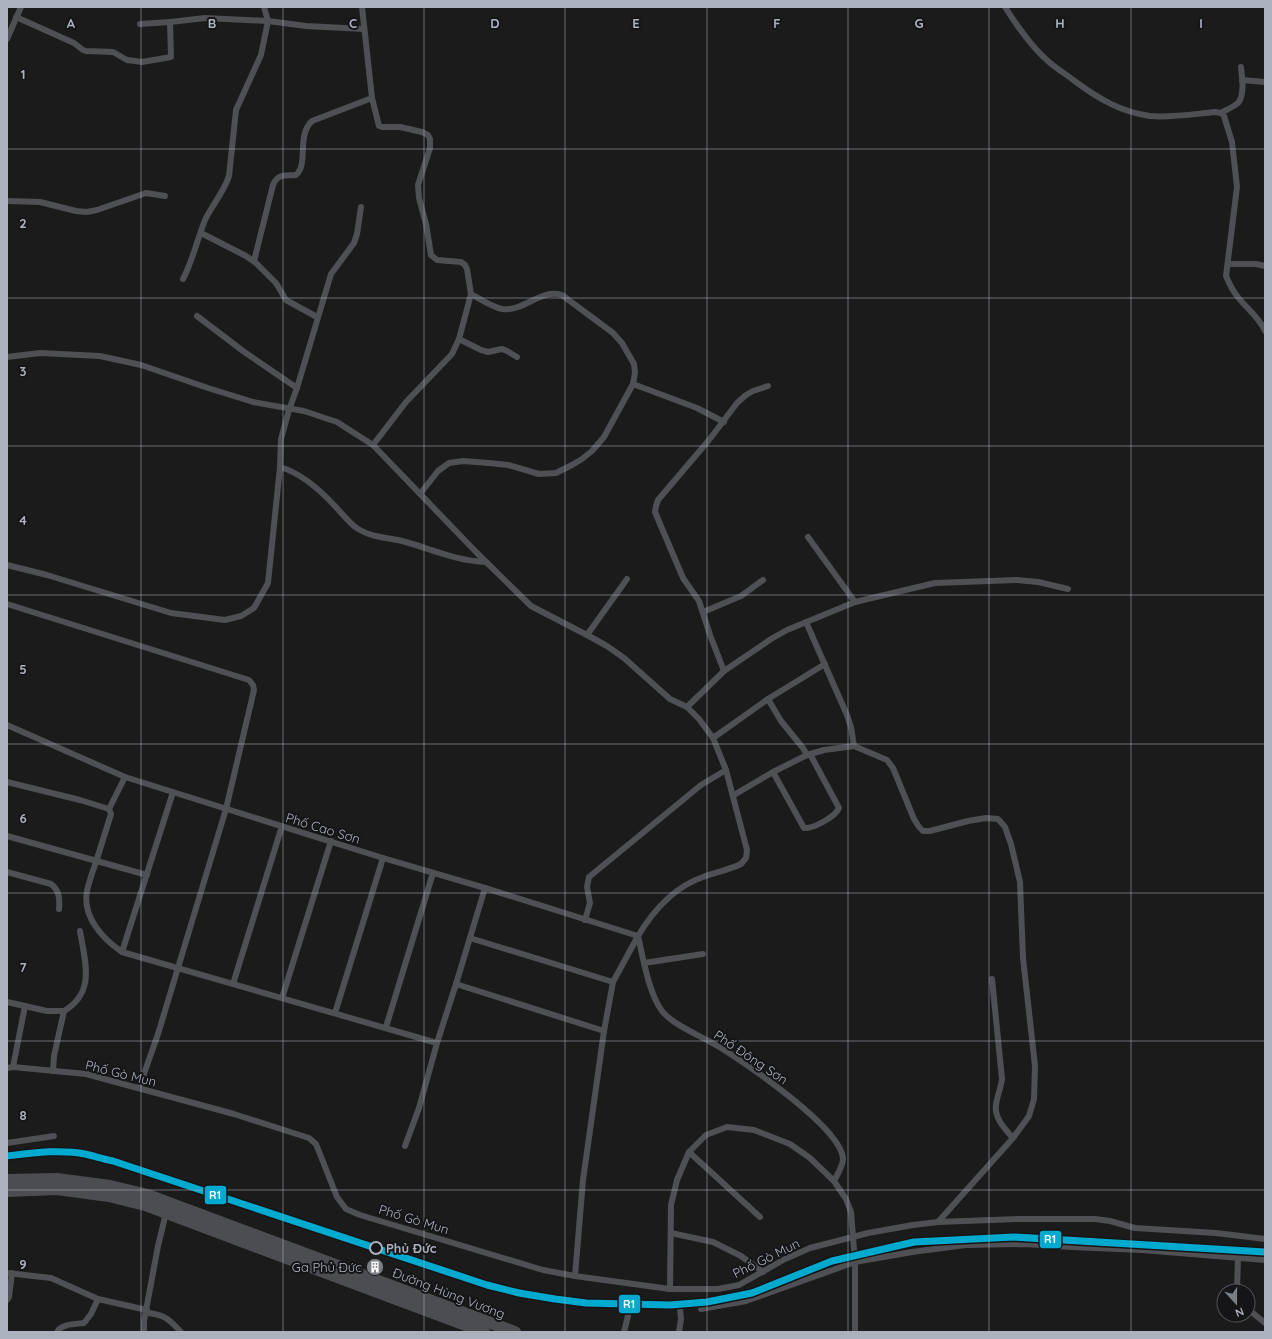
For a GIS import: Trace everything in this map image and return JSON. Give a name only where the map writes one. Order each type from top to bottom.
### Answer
[{"type":"highway","name":"Đường Hùng Vương","points":[[7,1180],[57,1179],[110,1186],[148,1195],[514,1332]]},
{"type":"highway","name":"Đường Hùng Vương","points":[[7,1191],[57,1189],[110,1196],[145,1205],[484,1332]]},
{"type":"street","points":[[7,39],[21,7]]},
{"type":"street","points":[[183,279],[191,265],[201,233],[209,214],[227,184],[236,110],[261,55],[268,21],[264,7]]},
{"type":"street","points":[[362,7],[372,98],[379,126],[400,127],[422,132],[428,135],[430,139],[430,148],[418,185],[419,198],[426,224],[431,255],[437,260],[461,262],[465,265],[471,294],[459,339],[452,354],[406,402],[373,445]]},
{"type":"street","points":[[1005,7],[1022,32],[1049,62],[1097,97],[1127,111],[1151,116],[1215,112],[1221,113],[1241,99],[1242,67]]},
{"type":"street","points":[[16,17],[74,43],[83,50],[113,52],[127,60],[135,62],[170,56],[170,22]]},
{"type":"street","points":[[140,24],[205,18],[268,21],[306,26],[364,29]]},
{"type":"street","points":[[1242,80],[1265,82]]},
{"type":"street","points":[[254,261],[273,185],[278,176],[296,175],[300,170],[305,130],[308,124],[312,121],[372,98]]},
{"type":"street","points":[[1221,113],[1226,122],[1232,142],[1236,187],[1226,276],[1230,286],[1237,296],[1259,320],[1265,331]]},
{"type":"street","points":[[7,201],[40,202],[76,211],[87,212],[146,193],[165,196]]},
{"type":"street","points":[[7,565],[47,574],[171,613],[225,620],[242,616],[254,608],[268,583],[280,467],[281,439],[289,410],[298,388],[331,274],[354,243],[357,234],[360,207]]},
{"type":"street","points":[[201,233],[254,261],[276,283],[286,300],[318,317]]},
{"type":"street","points":[[1228,264],[1256,264],[1265,266]]},
{"type":"street","points":[[420,494],[438,471],[449,463],[463,461],[508,465],[539,474],[556,473],[572,465],[592,451],[604,437],[633,384],[635,373],[634,364],[622,343],[613,333],[562,295],[555,293],[546,294],[520,306],[502,309],[471,294]]},
{"type":"street","points":[[197,316],[243,351],[298,388]]},
{"type":"street","points":[[459,339],[481,350],[488,352],[502,349],[517,357]]},
{"type":"street","points":[[7,356],[40,353],[100,356],[141,365],[245,400],[289,410],[304,411],[337,422],[373,445],[486,562],[531,606],[588,635],[624,658],[670,699],[687,707],[703,724],[713,738],[734,795],[747,850],[746,858],[741,864],[734,868],[702,877],[669,896],[646,921],[613,982],[604,1031],[583,1180],[575,1276]]},
{"type":"street","points":[[633,384],[697,408],[724,422]]},
{"type":"street","points":[[724,671],[696,594],[687,585],[683,578],[655,512],[658,500],[724,422],[737,403],[753,391],[768,386]]},
{"type":"street","points":[[280,467],[292,472],[315,486],[354,527],[363,532],[406,542],[470,562],[486,562]]},
{"type":"street","points":[[808,537],[855,602]]},
{"type":"street","points":[[588,635],[627,579]]},
{"type":"street","points":[[703,612],[741,596],[763,580]]},
{"type":"street","points":[[687,707],[724,671],[771,639],[806,622],[855,602],[935,583],[1016,580],[1038,582],[1068,590]]},
{"type":"street","points":[[7,604],[249,680],[253,685],[254,690],[226,809],[149,1063],[139,1088]]},
{"type":"street","points":[[806,622],[847,715],[851,727],[854,746]]},
{"type":"street","points":[[713,738],[768,699],[825,664]]},
{"type":"street","points":[[768,699],[781,721],[808,755],[839,808],[837,813],[817,824],[804,828],[773,772]]},
{"type":"street","name":"Phố Cao Sơn","points":[[7,725],[125,777],[638,936]]},
{"type":"street","points":[[734,795],[773,772],[808,755],[824,750],[854,746],[887,760],[893,768],[918,827],[923,831],[930,831],[951,824],[986,818],[998,819],[1005,828],[1011,844],[1020,882],[1023,958],[1035,1066],[1032,1108],[1029,1116],[1013,1138],[938,1222]]},
{"type":"street","points":[[585,920],[589,911],[590,903],[587,887],[589,877],[701,785],[726,770]]},
{"type":"street","points":[[125,777],[109,809],[111,814],[86,892],[87,907],[91,920],[102,936],[110,944],[122,952],[386,1027],[437,1043]]},
{"type":"street","points":[[7,782],[80,800],[109,809]]},
{"type":"street","points":[[122,952],[173,792]]},
{"type":"street","points":[[233,984],[282,826]]},
{"type":"street","points":[[7,836],[146,875]]},
{"type":"street","points":[[282,998],[331,841]]},
{"type":"street","points":[[335,1013],[383,858]]},
{"type":"street","points":[[7,872],[50,884],[56,888],[60,899],[59,909]]},
{"type":"street","points":[[386,1027],[433,873]]},
{"type":"street","points":[[405,1146],[419,1108],[437,1043],[485,888]]},
{"type":"street","points":[[7,1002],[46,1011],[64,1012],[72,1007],[80,997],[87,976],[80,931]]},
{"type":"street","name":"Phố Đông Sơn","points":[[638,936],[644,963],[655,999],[662,1011],[670,1018],[717,1046],[759,1075],[799,1104],[819,1122],[833,1137],[841,1150],[843,1159],[834,1181]]},
{"type":"street","points":[[470,938],[613,982]]},
{"type":"street","points":[[644,963],[704,954]]},
{"type":"street","points":[[992,979],[1002,1079],[1001,1090],[996,1106],[996,1114],[1000,1122],[1013,1138]]},
{"type":"street","points":[[456,984],[604,1031]]},
{"type":"street","points":[[10,1068],[25,1006]]},
{"type":"street","points":[[53,1071],[54,1056],[64,1012]]},
{"type":"street","name":"Phố Gò Mun","points":[[10,1068],[86,1074],[234,1114],[309,1138],[316,1144],[337,1197],[346,1209],[360,1215],[543,1270],[670,1289],[718,1289],[739,1285],[810,1248],[853,1237],[913,1225],[938,1222],[1019,1219],[1094,1219],[1110,1221],[1136,1228],[1216,1233],[1265,1239]]},
{"type":"street","points":[[670,1289],[671,1205],[677,1180],[689,1152],[706,1135],[727,1127],[754,1130],[790,1144],[810,1158],[834,1181],[846,1199],[852,1212],[855,1262],[855,1332]]},
{"type":"street","points":[[7,1143],[54,1136]]},
{"type":"street","points":[[689,1152],[760,1217]]},
{"type":"street","points":[[144,1332],[146,1311],[158,1246],[166,1213]]},
{"type":"street","points":[[671,1233],[714,1242],[741,1256],[763,1272]]},
{"type":"street","points":[[701,1309],[746,1301],[855,1262],[966,1244],[1018,1244],[1142,1250],[1265,1260]]},
{"type":"street","points":[[1237,1283],[1238,1258]]},
{"type":"street","points":[[7,1300],[9,1298],[9,1273],[51,1278],[98,1299],[166,1317],[181,1332]]},
{"type":"street","points":[[57,1332],[58,1328],[62,1326],[84,1323],[91,1314],[98,1299]]},
{"type":"street","points":[[679,1332],[680,1309]]},
{"type":"street","points":[[624,1332],[628,1316]]},
{"type":"street","points":[[1256,1316],[1265,1323]]},
{"type":"transit line","name":"R1","points":[[7,1156],[46,1152],[66,1152],[85,1154],[113,1161],[487,1285],[519,1293],[586,1303],[670,1305],[707,1302],[752,1293],[832,1261],[914,1242],[1014,1237],[1265,1252]]},
{"type":"place","name":"Phủ Đức","points":[[376,1248]]},
{"type":"place","name":"Ga Phủ Đức","points":[[375,1267]]}]
